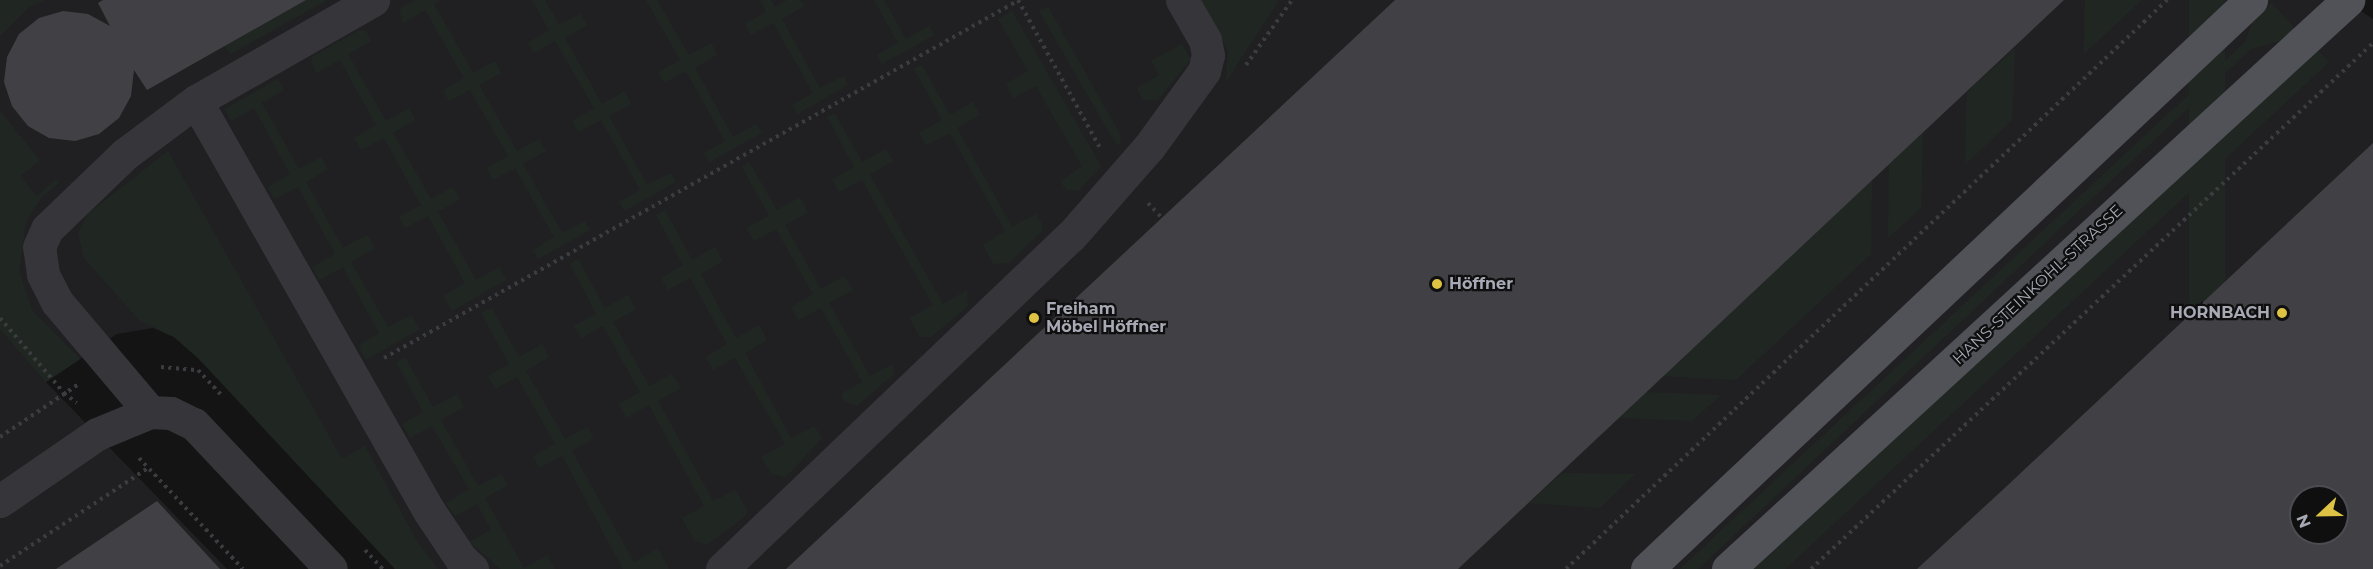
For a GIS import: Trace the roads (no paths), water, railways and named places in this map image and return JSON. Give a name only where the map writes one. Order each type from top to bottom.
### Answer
[{"type":"main road","points":[[1647,569],[2251,0]]},
{"type":"main road","name":"HANS-STEINKOHL-STRASSE","points":[[1728,569],[2348,0]]},
{"type":"street","points":[[150,412],[57,302],[43,274],[39,247],[47,229],[125,154],[196,101],[373,0]]},
{"type":"street","points":[[722,569],[1064,243],[1123,177],[1204,71],[1208,56],[1205,40],[1182,0]]},
{"type":"street","points":[[196,101],[429,511],[461,559],[472,569]]},
{"type":"street","points":[[0,501],[97,434],[150,412],[171,413],[194,424],[331,569]]},
{"type":"place","name":"Höffner","points":[[1437,284]]},
{"type":"place","name":"HORNBACH","points":[[2282,313]]},
{"type":"place","name":"Freiham Möbel Höffner","points":[[1034,318]]}]
